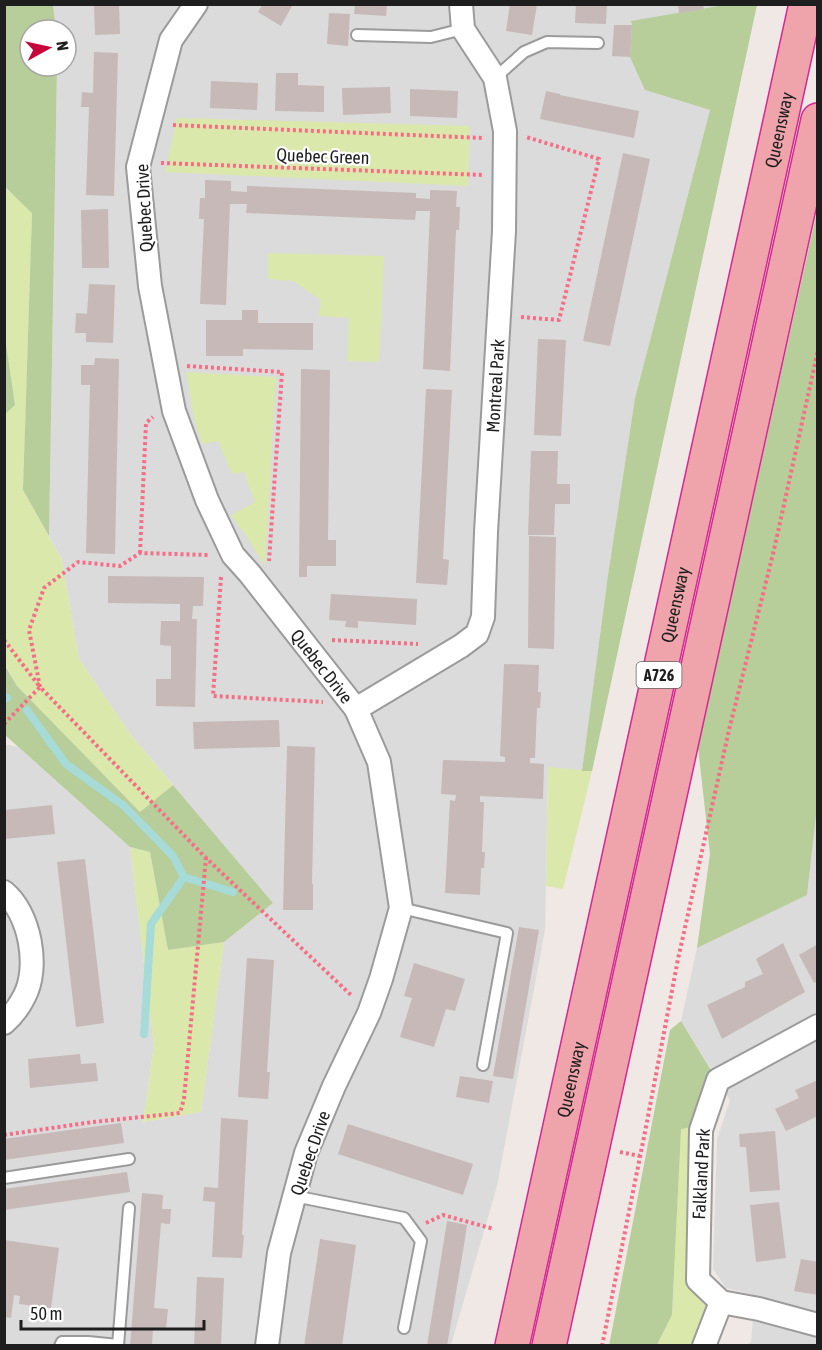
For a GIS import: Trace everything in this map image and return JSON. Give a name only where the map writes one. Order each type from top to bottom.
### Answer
[{"type":"highway","name":"Queensway","points":[[512,1346],[806,4]]},
{"type":"highway","name":"Queensway","points":[[549,1346],[818,120]]},
{"type":"street","name":"Quebec Drive","points":[[196,4],[171,40],[138,167],[150,286],[174,411],[227,555],[250,574],[354,706],[379,762],[400,908],[381,979],[369,1013],[334,1086],[306,1153],[279,1253],[267,1346]]},
{"type":"street","name":"Montreal Park","points":[[354,706],[461,646],[477,634],[483,617],[504,231],[494,176],[505,135],[495,78],[463,29],[461,4]]},
{"type":"street","points":[[4,892],[12,899],[24,919],[31,947],[31,971],[26,995],[4,1023]]},
{"type":"street","name":"Falkland Park","points":[[721,1302],[698,1280],[701,1130],[718,1080],[818,1026]]},
{"type":"street","points":[[704,1346],[721,1302],[759,1309],[818,1325]]},
{"type":"lane","points":[[357,35],[430,37],[463,29]]},
{"type":"lane","points":[[495,78],[524,52],[547,42],[598,43]]},
{"type":"lane","points":[[400,908],[507,933],[483,1065]]},
{"type":"lane","points":[[4,1178],[129,1159]]},
{"type":"lane","points":[[294,1196],[404,1218],[421,1241],[404,1328]]},
{"type":"lane","points":[[60,1346],[62,1342],[118,1345],[129,1208]]},
{"type":"path","name":"Quebec Green","points":[[150,124],[505,135],[599,159],[559,320],[499,316]]},
{"type":"path","name":"Quebec Green","points":[[140,162],[494,176]]},
{"type":"path","points":[[484,166],[494,176]]},
{"type":"path","points":[[602,1346],[678,959],[818,350]]},
{"type":"path","points":[[165,365],[282,372],[266,594]]},
{"type":"path","points":[[140,553],[146,423],[173,403]]},
{"type":"path","points":[[40,687],[29,630],[44,588],[78,562],[120,566],[140,553],[227,555],[213,696],[354,706]]},
{"type":"path","points":[[302,639],[461,646]]},
{"type":"path","points":[[4,640],[40,687],[206,858],[369,1013]]},
{"type":"path","points":[[4,724],[40,687]]},
{"type":"path","points":[[4,1135],[93,1122],[180,1113],[184,1099],[206,858]]},
{"type":"path","points":[[412,1229],[443,1215],[494,1229]]},
{"type":"shaded area","points":[[53,5],[724,5],[631,22],[645,90],[710,110],[635,398],[608,575],[582,771],[548,768],[545,930],[497,1186],[451,1345],[5,1345],[4,744],[18,747],[130,847],[154,1045],[143,1122],[201,1112],[224,942],[273,903],[131,735],[79,659],[62,560],[49,536],[57,78],[78,78],[78,18],[55,18]]},
{"type":"shaded area","points":[[817,797],[817,1345],[747,1345],[751,1342],[755,1295],[726,1288],[713,1269],[717,1139],[730,1100],[681,1021],[697,948],[807,895]]},
{"type":"green space","points":[[4,5],[53,5],[55,18],[18,18],[18,78],[57,78],[49,536],[23,490],[32,213],[5,187]]},
{"type":"green space","points":[[724,5],[757,5],[592,771],[582,771],[608,575],[635,398],[710,110],[645,90],[630,57],[631,21]]},
{"type":"green space","points":[[177,118],[470,126],[468,186],[165,172]]},
{"type":"green space","points":[[4,187],[32,212],[23,490],[62,560],[79,659],[131,735],[173,785],[140,812],[17,686],[5,664],[4,414],[15,405],[5,337]]},
{"type":"green space","points":[[817,211],[818,797],[807,895],[697,948],[710,854],[698,747]]},
{"type":"green space","points":[[268,253],[384,256],[379,362],[347,361],[349,318],[319,316],[321,300],[293,281],[268,279]]},
{"type":"green space","points":[[5,337],[15,405],[4,414]]},
{"type":"green space","points":[[186,372],[276,377],[265,566],[231,515],[255,502],[244,472],[232,474],[218,441],[202,444],[194,418]]},
{"type":"green space","points":[[4,664],[17,686],[140,812],[173,785],[273,903],[224,942],[168,950],[150,852],[130,847],[5,735]]},
{"type":"green space","points":[[548,767],[592,771],[563,889],[546,886]]},
{"type":"green space","points":[[130,847],[150,852],[168,950],[224,942],[201,1112],[143,1122],[154,1045]]},
{"type":"green space","points":[[681,1021],[712,1072],[691,1127],[681,1129],[672,1315],[657,1345],[609,1346],[670,1030]]},
{"type":"green space","points":[[691,1127],[690,1261],[708,1312],[697,1345],[657,1346],[672,1315],[681,1128]]},
{"type":"building","points":[[94,4],[119,4],[120,34],[95,35]]},
{"type":"building","points":[[263,4],[293,4],[281,26],[258,12]]},
{"type":"building","points":[[355,4],[387,4],[386,16],[354,14]]},
{"type":"building","points":[[510,4],[537,4],[532,35],[506,31]]},
{"type":"building","points":[[576,4],[607,4],[606,24],[575,23]]},
{"type":"building","points":[[678,4],[703,4],[704,9],[679,13]]},
{"type":"building","points":[[329,13],[350,14],[348,46],[327,44]]},
{"type":"building","points":[[614,25],[632,25],[630,57],[612,56]]},
{"type":"building","points":[[94,52],[118,53],[114,196],[86,195],[89,107],[81,107],[82,92],[93,93]]},
{"type":"building","points":[[276,73],[298,73],[298,85],[324,86],[324,112],[275,111]]},
{"type":"building","points":[[211,81],[258,83],[257,110],[210,108]]},
{"type":"building","points":[[390,87],[391,113],[343,115],[342,88]]},
{"type":"building","points":[[410,89],[458,91],[457,118],[410,116]]},
{"type":"building","points":[[546,91],[639,111],[634,138],[540,119]]},
{"type":"building","points":[[623,153],[650,159],[610,346],[583,341]]},
{"type":"building","points":[[205,180],[231,181],[231,191],[247,192],[247,186],[416,193],[416,198],[430,199],[430,190],[457,191],[456,207],[460,207],[459,230],[456,230],[450,371],[423,369],[430,211],[416,211],[415,220],[246,213],[247,204],[230,204],[226,305],[200,304],[204,219],[199,219],[200,198],[205,198]]},
{"type":"building","points":[[108,209],[109,268],[82,268],[81,210]]},
{"type":"building","points":[[89,284],[115,285],[113,343],[86,342],[86,333],[75,333],[76,313],[87,314]]},
{"type":"building","points":[[242,310],[258,310],[258,323],[313,323],[313,350],[243,349],[243,356],[206,356],[206,320],[242,320]]},
{"type":"building","points":[[538,339],[566,340],[561,436],[534,435]]},
{"type":"building","points":[[95,358],[119,359],[115,554],[86,553],[90,385],[81,385],[81,365],[94,365]]},
{"type":"building","points":[[301,369],[330,370],[328,540],[336,540],[336,566],[307,566],[307,577],[299,577]]},
{"type":"building","points":[[426,389],[452,390],[443,559],[449,560],[447,585],[416,583]]},
{"type":"building","points":[[531,451],[558,451],[557,484],[570,484],[570,504],[555,504],[554,535],[528,535]]},
{"type":"building","points":[[529,536],[556,537],[554,649],[528,648]]},
{"type":"building","points":[[108,576],[204,577],[203,606],[193,606],[192,619],[197,619],[195,707],[156,706],[156,679],[171,679],[171,646],[160,645],[161,621],[180,621],[180,604],[108,603]]},
{"type":"building","points":[[331,594],[417,599],[416,625],[358,621],[358,628],[345,627],[346,621],[329,620]]},
{"type":"building","points":[[504,664],[539,665],[540,708],[537,708],[535,758],[530,758],[530,763],[544,764],[543,799],[480,796],[480,802],[484,802],[482,852],[485,852],[484,868],[481,868],[480,895],[445,893],[450,800],[455,801],[456,795],[441,794],[443,760],[505,762],[505,757],[500,756]]},
{"type":"building","points":[[279,720],[280,747],[194,749],[193,722]]},
{"type":"building","points":[[287,746],[315,747],[313,910],[283,910]]},
{"type":"building","points":[[52,805],[55,834],[4,839],[4,810]]},
{"type":"building","points":[[85,859],[104,1023],[76,1027],[57,862]]},
{"type":"building","points":[[519,927],[539,930],[513,1079],[493,1076]]},
{"type":"building","points":[[783,943],[805,992],[722,1039],[707,1005],[745,987],[745,982],[763,974],[756,959]]},
{"type":"building","points":[[818,944],[818,981],[814,983],[799,955]]},
{"type":"building","points":[[247,958],[274,960],[267,1072],[270,1072],[268,1099],[238,1097]]},
{"type":"building","points":[[414,963],[465,979],[455,1011],[446,1009],[434,1047],[400,1037],[412,998],[404,996]]},
{"type":"building","points":[[80,1054],[81,1064],[96,1063],[98,1081],[30,1088],[28,1059]]},
{"type":"building","points":[[460,1076],[493,1081],[489,1103],[456,1097]]},
{"type":"building","points":[[818,1080],[818,1116],[786,1131],[775,1109],[799,1098],[795,1090]]},
{"type":"building","points":[[221,1118],[248,1120],[242,1258],[212,1257],[215,1202],[203,1201],[204,1187],[218,1188]]},
{"type":"building","points":[[121,1123],[124,1143],[4,1160],[4,1139]]},
{"type":"building","points":[[348,1124],[473,1164],[463,1195],[338,1154]]},
{"type":"building","points":[[775,1131],[780,1190],[750,1192],[746,1147],[740,1147],[739,1134]]},
{"type":"building","points":[[127,1172],[130,1192],[4,1210],[4,1189]]},
{"type":"building","points":[[142,1193],[163,1195],[162,1209],[171,1209],[170,1224],[161,1223],[154,1308],[168,1309],[166,1329],[153,1328],[152,1346],[130,1346]]},
{"type":"building","points":[[779,1202],[786,1258],[756,1262],[750,1205]]},
{"type":"building","points":[[447,1221],[467,1225],[464,1245],[447,1346],[427,1346]]},
{"type":"building","points":[[320,1239],[356,1245],[342,1346],[304,1346]]},
{"type":"building","points":[[4,1240],[59,1248],[51,1308],[19,1304],[20,1296],[14,1295],[11,1318],[4,1317]]},
{"type":"building","points":[[801,1259],[818,1262],[818,1295],[794,1291]]},
{"type":"building","points":[[197,1277],[224,1278],[221,1346],[194,1346]]},
{"type":"waterway","points":[[27,710],[66,764],[124,806],[173,856],[184,877],[151,924],[144,1034]]},
{"type":"waterway","points":[[184,877],[233,892]]}]
